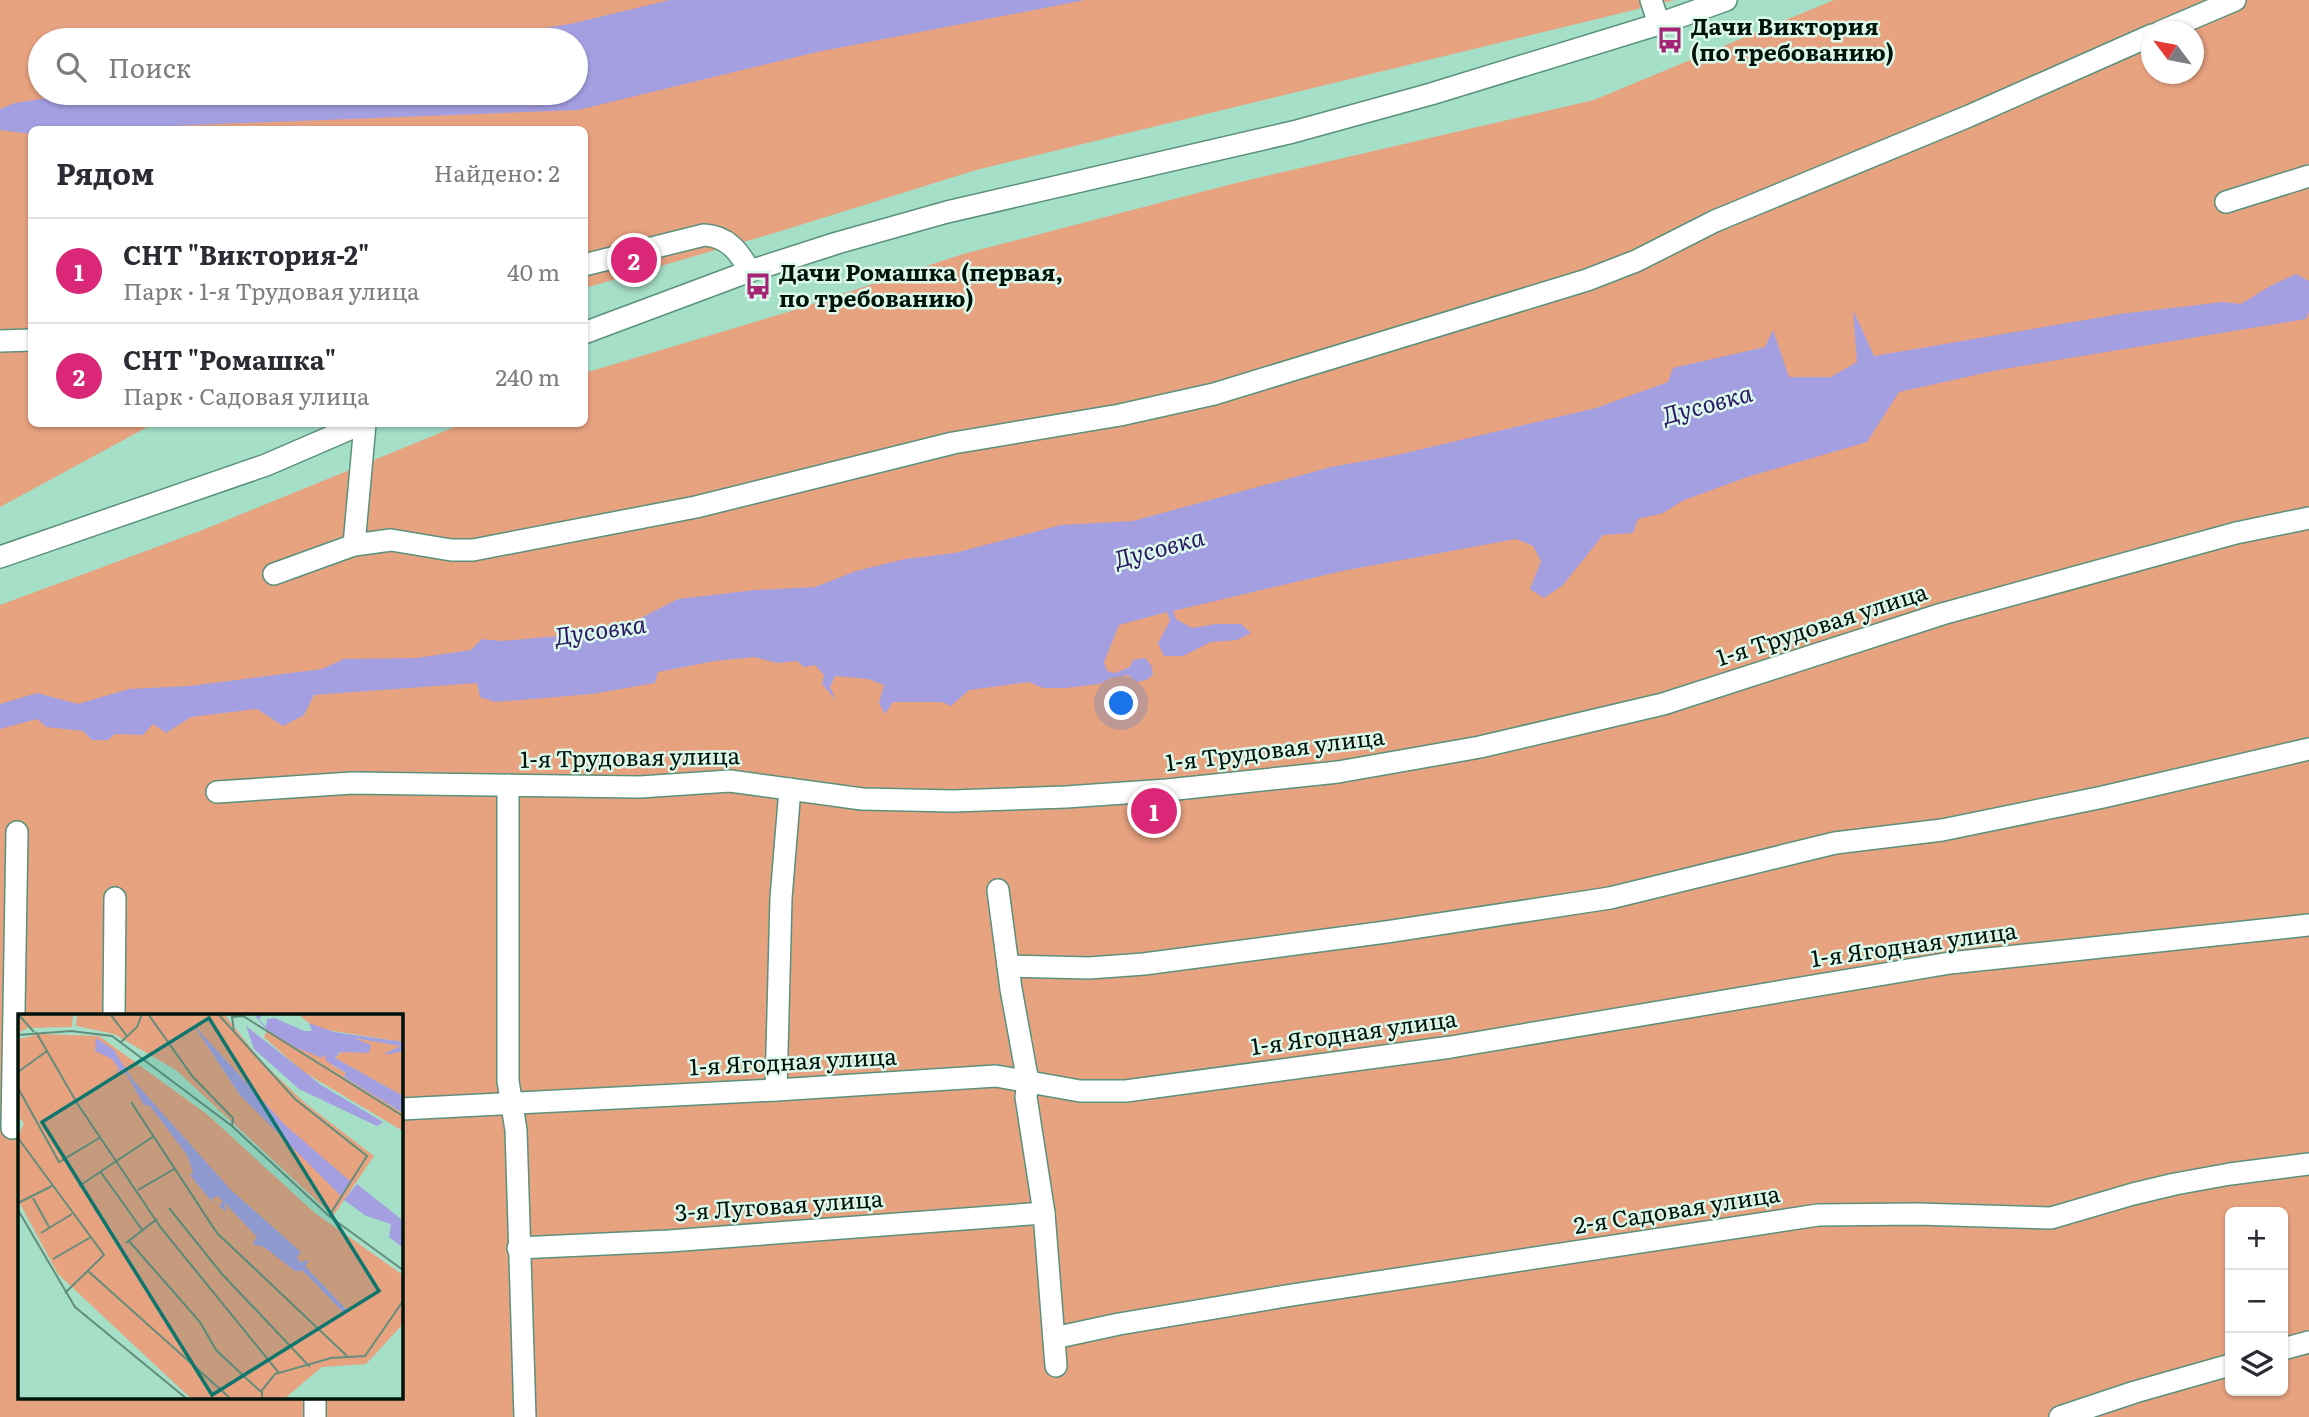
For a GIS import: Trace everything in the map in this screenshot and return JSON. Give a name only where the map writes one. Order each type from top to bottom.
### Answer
[{"type":"street","points":[[1650,0],[1660,24]]},
{"type":"street","points":[[588,332],[750,271],[947,212],[1293,132],[1431,94],[1660,24],[1726,0]]},
{"type":"street","points":[[2186,21],[2235,0]]},
{"type":"street","points":[[274,574],[354,545],[391,540],[451,550],[473,550],[696,507],[953,443],[1120,415],[1214,394],[1587,280],[1636,261],[1716,221],[1969,116],[2141,39]]},
{"type":"street","points":[[2226,202],[2309,176]]},
{"type":"street","points":[[588,264],[704,234],[725,240],[737,250],[750,271]]},
{"type":"street","points":[[0,341],[28,340]]},
{"type":"street","points":[[0,557],[266,465],[356,427]]},
{"type":"street","points":[[354,545],[363,427]]},
{"type":"street","name":"1-я Трудовая улица","points":[[217,792],[352,783],[640,787],[730,781],[862,799],[953,801],[1066,797],[1250,783],[1338,772],[1480,747],[1662,704],[1941,614],[2236,533],[2309,518]]},
{"type":"street","points":[[1008,966],[1089,968],[1144,964],[1386,932],[1610,898],[1835,843],[1942,830],[2103,797],[2309,749]]},
{"type":"street","points":[[509,785],[508,1081],[516,1130],[525,1417]]},
{"type":"street","points":[[776,1090],[781,898],[790,789]]},
{"type":"street","points":[[10,1128],[17,832]]},
{"type":"street","points":[[998,890],[1028,1082],[1026,1097],[1044,1213],[1056,1366]]},
{"type":"street","points":[[114,1014],[115,898]]},
{"type":"street","name":"1-я Ягодная улица","points":[[402,1109],[996,1076],[1080,1091],[1126,1091],[1451,1047],[1950,963],[2309,925]]},
{"type":"street","name":"2-я Садовая улица","points":[[1054,1338],[1292,1294],[1818,1215],[1905,1213],[2051,1218],[2175,1184],[2309,1164]]},
{"type":"street","name":"3-я Луговая улица","points":[[518,1248],[670,1241],[1044,1213]]},
{"type":"street","points":[[2288,1348],[2309,1342]]},
{"type":"street","points":[[2060,1417],[2170,1381],[2225,1366]]},
{"type":"shaded area","points":[[0,0],[1675,0],[976,170],[588,287],[588,126],[28,126],[28,427],[147,427],[0,507]]},
{"type":"shaded area","points":[[1834,0],[2309,0],[2309,1417],[0,1417],[0,605],[200,531],[455,427],[588,427],[588,372],[788,312],[963,254],[1236,183],[1594,100]]},
{"type":"water","points":[[670,0],[1085,0],[817,52],[578,110],[169,126],[28,126],[28,134],[0,130],[0,109],[28,101],[28,105],[588,105],[588,28],[544,28]]},
{"type":"water","name":"Дусовка","points":[[2296,274],[2309,281],[2309,312],[2306,319],[1998,370],[1899,392],[1867,442],[1747,477],[1682,501],[1663,513],[1638,519],[1633,533],[1603,535],[1563,585],[1544,598],[1530,589],[1541,561],[1533,546],[1516,539],[1342,571],[1173,611],[1176,619],[1192,628],[1241,624],[1251,633],[1237,640],[1211,642],[1183,656],[1164,656],[1158,643],[1170,621],[1167,612],[1119,625],[1104,662],[1107,671],[1115,673],[1130,667],[1133,660],[1145,658],[1151,665],[1153,675],[1137,682],[1128,675],[1110,678],[1100,684],[1065,688],[1043,688],[1029,682],[969,690],[951,706],[942,702],[893,702],[885,714],[879,703],[884,685],[868,679],[835,676],[830,687],[836,700],[822,684],[824,675],[815,665],[804,667],[797,661],[777,663],[754,657],[658,672],[655,683],[592,694],[495,702],[480,697],[477,683],[314,695],[304,715],[283,726],[257,709],[191,717],[166,733],[153,724],[143,735],[115,734],[108,740],[92,740],[83,731],[46,727],[37,719],[0,729],[0,704],[37,693],[78,704],[129,689],[189,686],[322,669],[344,659],[416,658],[471,650],[482,639],[501,641],[559,636],[637,620],[678,599],[755,590],[815,587],[856,571],[905,559],[955,553],[1061,525],[1133,521],[1331,467],[1397,455],[1596,408],[1668,382],[1673,368],[1765,347],[1773,330],[1789,377],[1831,377],[1857,362],[1853,310],[1874,356],[2120,314],[2223,302],[2241,304]]},
{"type":"place","name":"Дачи Виктория (по требованию)","points":[[1670,40]]},
{"type":"place","name":"СНТ \"Ромашка\"","points":[[634,260]]},
{"type":"place","name":"Дачи Ромашка (первая, по требованию)","points":[[758,286]]},
{"type":"place","name":"СНТ \"Виктория-2\"","points":[[1154,811]]}]
